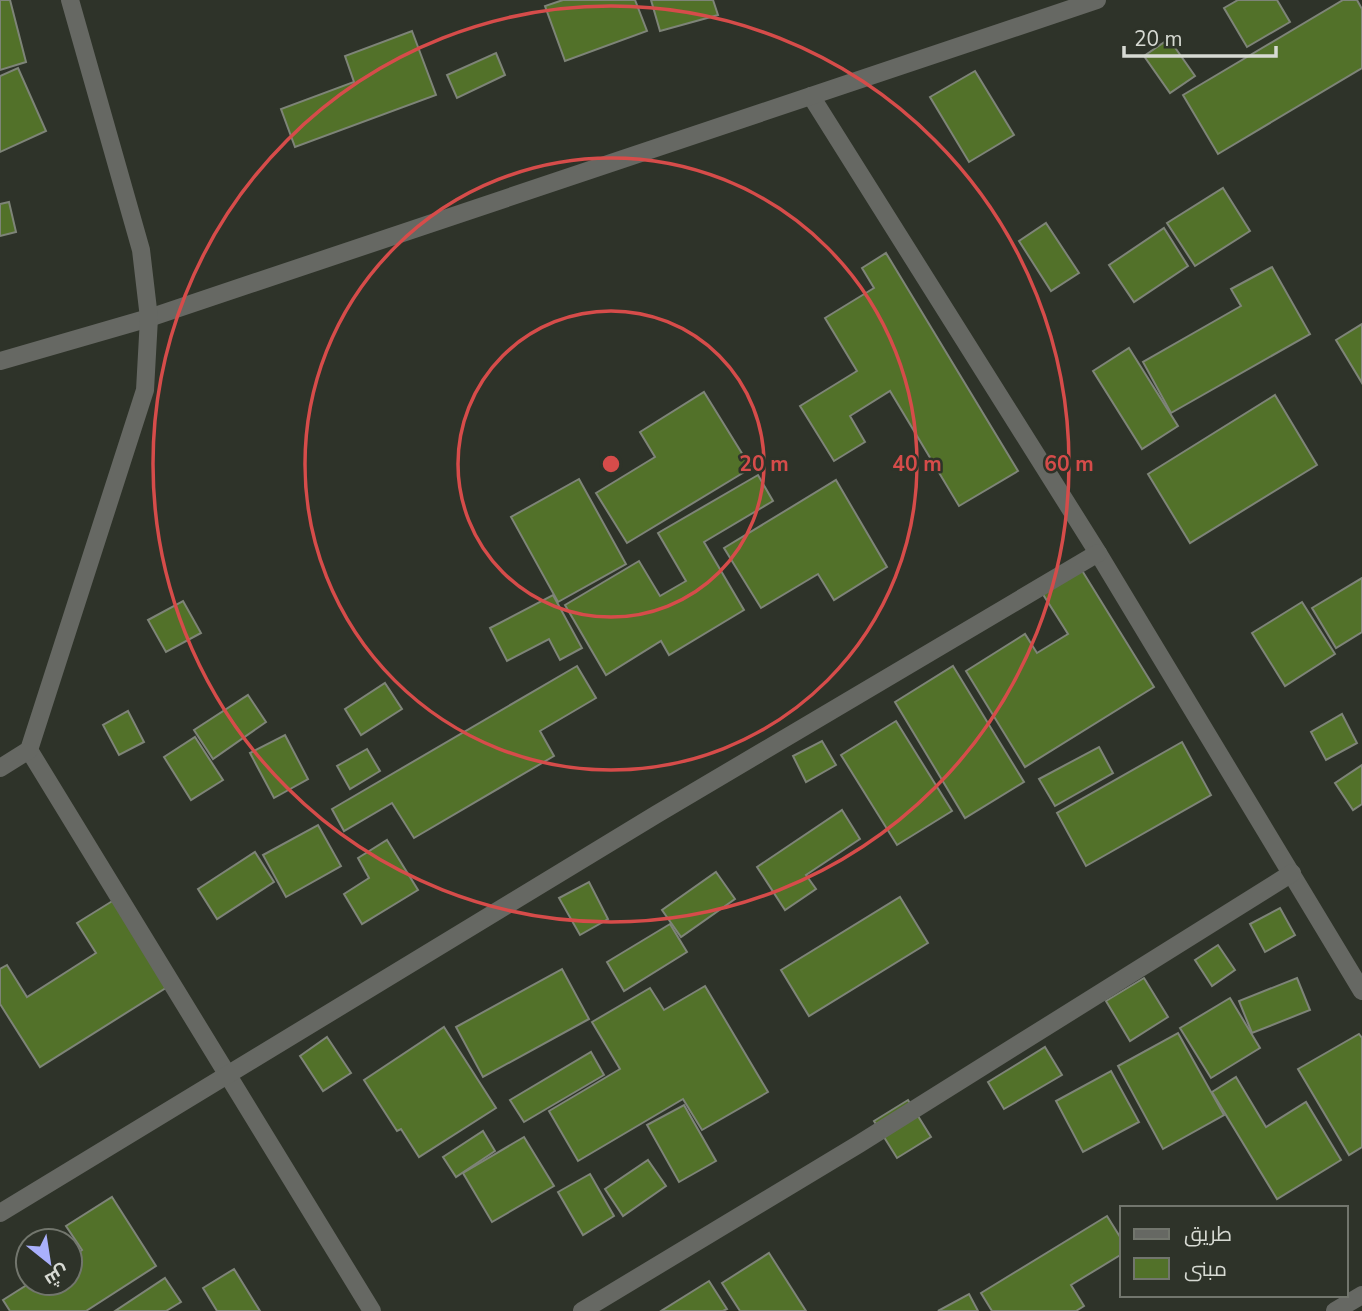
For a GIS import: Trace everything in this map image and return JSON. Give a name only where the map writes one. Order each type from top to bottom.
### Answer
[{"type":"street","points":[[0,768],[29,750],[145,390],[149,318],[141,250],[70,0]]},
{"type":"street","points":[[0,361],[149,318],[1097,0]]},
{"type":"street","points":[[811,96],[1097,553],[1362,991]]},
{"type":"street","points":[[0,1213],[669,807],[1097,553]]},
{"type":"street","points":[[29,750],[372,1311]]},
{"type":"street","points":[[582,1311],[859,1144],[1292,873]]},
{"type":"street","points":[[1335,1311],[1362,1295]]},
{"type":"building","points":[[0,0],[10,0],[26,62],[0,70]]},
{"type":"building","points":[[563,0],[635,0],[647,31],[565,61],[545,6]]},
{"type":"building","points":[[651,0],[713,0],[718,15],[660,31]]},
{"type":"building","points":[[1238,0],[1277,0],[1290,22],[1247,47],[1224,8]]},
{"type":"building","points":[[1343,0],[1357,0],[1362,9],[1362,68],[1218,154],[1183,95]]},
{"type":"building","points":[[412,31],[436,95],[295,147],[281,109],[354,82],[345,56]]},
{"type":"building","points":[[1169,39],[1195,76],[1170,93],[1144,56]]},
{"type":"building","points":[[496,53],[505,75],[457,98],[447,75]]},
{"type":"building","points":[[18,68],[46,131],[0,152],[0,76]]},
{"type":"building","points":[[975,71],[1014,135],[969,162],[930,97]]},
{"type":"building","points":[[1223,188],[1250,231],[1195,266],[1167,223]]},
{"type":"building","points":[[9,202],[16,232],[0,236],[0,204]]},
{"type":"building","points":[[1046,223],[1079,273],[1051,291],[1019,241]]},
{"type":"building","points":[[1164,228],[1188,266],[1134,302],[1109,265]]},
{"type":"building","points":[[886,253],[1018,471],[959,506],[890,391],[850,416],[865,442],[834,461],[800,406],[857,371],[825,318],[874,288],[862,268]]},
{"type":"building","points":[[1272,267],[1310,334],[1171,413],[1143,362],[1241,306],[1231,289]]},
{"type":"building","points":[[1362,324],[1362,383],[1336,340]]},
{"type":"building","points":[[1129,348],[1178,426],[1142,449],[1093,371]]},
{"type":"building","points":[[704,392],[751,468],[627,543],[596,493],[655,457],[640,432]]},
{"type":"building","points":[[1275,395],[1317,465],[1190,543],[1148,474]]},
{"type":"building","points":[[758,475],[773,501],[704,542],[744,610],[669,655],[661,641],[606,675],[565,605],[639,561],[660,596],[686,581],[658,533]]},
{"type":"building","points":[[579,479],[626,564],[558,602],[511,517]]},
{"type":"building","points":[[836,480],[887,567],[834,600],[818,574],[761,608],[724,548]]},
{"type":"building","points":[[1078,564],[1154,687],[1025,767],[966,671],[1025,634],[1037,653],[1068,634],[1039,588]]},
{"type":"building","points":[[1362,578],[1362,632],[1336,648],[1312,608]]},
{"type":"building","points":[[553,595],[582,648],[560,660],[549,639],[507,661],[490,628]]},
{"type":"building","points":[[183,601],[201,633],[166,652],[148,620]]},
{"type":"building","points":[[1302,602],[1335,654],[1285,686],[1252,633]]},
{"type":"building","points":[[577,666],[596,698],[540,731],[554,756],[414,838],[392,803],[344,831],[332,809]]},
{"type":"building","points":[[953,666],[1024,782],[965,818],[895,702]]},
{"type":"building","points":[[385,683],[402,709],[361,735],[345,709]]},
{"type":"building","points":[[248,695],[266,722],[213,759],[194,730]]},
{"type":"building","points":[[128,711],[144,742],[119,755],[103,725]]},
{"type":"building","points":[[1342,714],[1357,743],[1326,760],[1311,732]]},
{"type":"building","points":[[896,721],[952,811],[897,845],[841,755]]},
{"type":"building","points":[[285,735],[308,779],[274,798],[250,753]]},
{"type":"building","points":[[195,737],[223,780],[191,800],[164,757]]},
{"type":"building","points":[[822,741],[836,765],[806,782],[793,756]]},
{"type":"building","points":[[1182,742],[1211,795],[1086,866],[1057,813]]},
{"type":"building","points":[[1099,747],[1113,773],[1055,806],[1039,779]]},
{"type":"building","points":[[367,749],[380,771],[350,789],[337,766]]},
{"type":"building","points":[[1362,765],[1362,804],[1353,810],[1335,783]]},
{"type":"building","points":[[842,810],[860,839],[806,875],[816,889],[785,910],[757,867]]},
{"type":"building","points":[[318,825],[341,866],[286,897],[263,855]]},
{"type":"building","points":[[387,840],[418,890],[362,924],[344,894],[369,878],[358,858]]},
{"type":"building","points":[[255,852],[274,882],[217,919],[198,889]]},
{"type":"building","points":[[716,872],[735,899],[681,937],[662,910]]},
{"type":"building","points":[[589,882],[608,919],[580,935],[559,898]]},
{"type":"building","points":[[900,897],[928,943],[809,1016],[781,970]]},
{"type":"building","points":[[114,900],[169,986],[40,1067],[0,1004],[0,969],[7,965],[27,997],[96,953],[77,923]]},
{"type":"building","points":[[1280,908],[1295,935],[1265,952],[1250,924]]},
{"type":"building","points":[[670,924],[687,952],[624,991],[607,962]]},
{"type":"building","points":[[1218,945],[1235,970],[1212,986],[1195,960]]},
{"type":"building","points":[[562,969],[589,1019],[483,1077],[456,1027]]},
{"type":"building","points":[[1144,978],[1168,1017],[1130,1041],[1106,1001]]},
{"type":"building","points":[[1297,978],[1310,1010],[1252,1033],[1239,1001]]},
{"type":"building","points":[[705,986],[768,1092],[702,1130],[683,1099],[578,1161],[549,1111],[620,1069],[592,1022],[650,988],[664,1010]]},
{"type":"building","points":[[1230,998],[1260,1048],[1211,1078],[1180,1028]]},
{"type":"building","points":[[444,1027],[496,1108],[419,1157],[401,1129],[397,1131],[364,1080]]},
{"type":"building","points":[[1178,1033],[1224,1115],[1163,1149],[1118,1066]]},
{"type":"building","points":[[1359,1034],[1362,1038],[1362,1147],[1349,1155],[1298,1069]]},
{"type":"building","points":[[327,1037],[351,1073],[323,1091],[300,1056]]},
{"type":"building","points":[[1045,1047],[1062,1075],[1004,1109],[988,1082]]},
{"type":"building","points":[[591,1052],[604,1075],[524,1122],[510,1100]]},
{"type":"building","points":[[1111,1071],[1139,1122],[1083,1152],[1056,1101]]},
{"type":"building","points":[[1236,1077],[1266,1127],[1306,1102],[1341,1160],[1277,1199],[1212,1092]]},
{"type":"building","points":[[908,1100],[931,1137],[897,1158],[874,1121]]},
{"type":"building","points":[[684,1105],[716,1161],[679,1182],[647,1125]]},
{"type":"building","points":[[483,1131],[495,1151],[456,1177],[443,1157]]},
{"type":"building","points":[[524,1137],[554,1186],[492,1222],[463,1173]]},
{"type":"building","points":[[648,1160],[666,1186],[623,1216],[605,1189]]},
{"type":"building","points":[[590,1174],[614,1216],[583,1235],[558,1192]]},
{"type":"building","points":[[112,1197],[156,1266],[86,1311],[10,1311],[3,1300],[14,1293],[14,1297],[84,1297],[84,1227],[66,1226]]},
{"type":"building","points":[[1107,1216],[1120,1237],[1120,1255],[1071,1285],[1084,1306],[1076,1311],[992,1311],[981,1293]]},
{"type":"building","points":[[769,1253],[806,1311],[740,1311],[722,1283]]},
{"type":"building","points":[[234,1269],[260,1311],[217,1311],[203,1288]]},
{"type":"building","points":[[165,1278],[181,1302],[166,1311],[115,1311]]},
{"type":"building","points":[[709,1281],[727,1309],[661,1311]]},
{"type":"building","points":[[969,1294],[978,1311],[938,1311]]}]
